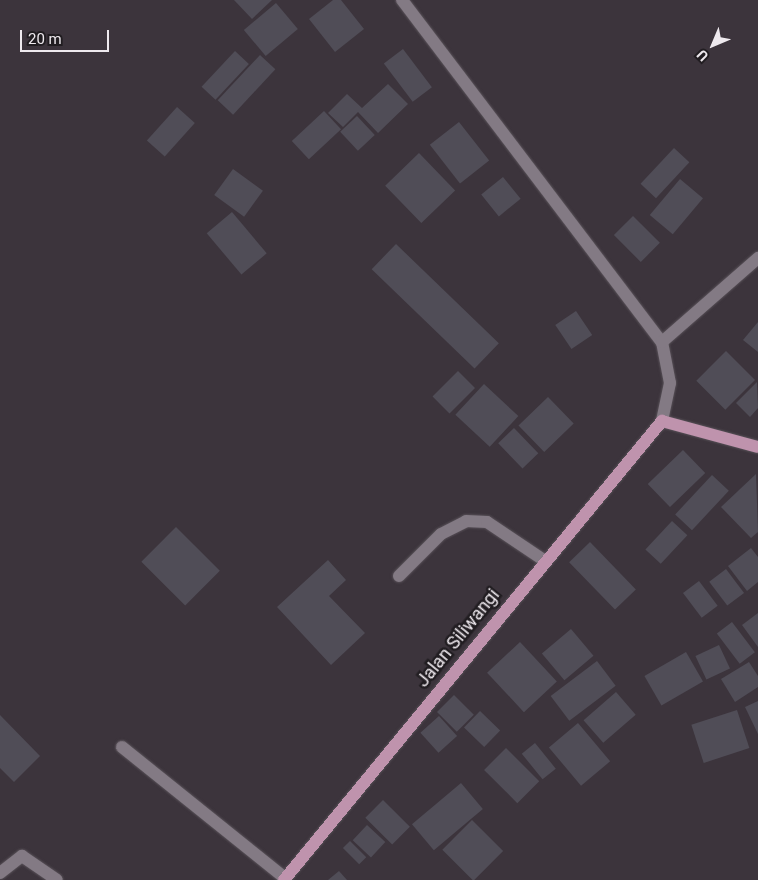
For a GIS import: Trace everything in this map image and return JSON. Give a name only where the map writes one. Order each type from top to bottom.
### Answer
[{"type":"main road","points":[[662,420],[758,447]]},
{"type":"main road","name":"Jalan Siliwangi","points":[[284,879],[662,420]]},
{"type":"street","points":[[402,0],[662,342],[670,383],[662,420]]},
{"type":"street","points":[[662,342],[758,258]]},
{"type":"street","points":[[399,576],[441,534],[466,521],[486,522],[544,561]]},
{"type":"street","points":[[122,747],[284,879]]},
{"type":"street","points":[[0,874],[22,856],[57,880]]},
{"type":"building","points":[[234,0],[272,0],[252,19]]},
{"type":"building","points":[[333,0],[341,0],[364,29],[335,52],[309,19]]},
{"type":"building","points":[[276,3],[298,29],[266,56],[244,30]]},
{"type":"building","points":[[403,49],[432,87],[413,102],[384,63]]},
{"type":"building","points":[[235,51],[249,64],[215,100],[202,87]]},
{"type":"building","points":[[260,55],[275,69],[233,115],[218,100]]},
{"type":"building","points":[[388,84],[408,104],[378,133],[358,112],[343,127],[328,113],[347,94],[362,108]]},
{"type":"building","points":[[177,107],[195,123],[165,157],[147,140]]},
{"type":"building","points":[[324,111],[341,129],[309,159],[292,141]]},
{"type":"building","points":[[357,116],[375,135],[358,151],[340,132]]},
{"type":"building","points":[[459,122],[489,161],[460,183],[430,145]]},
{"type":"building","points":[[674,148],[689,162],[656,198],[641,184]]},
{"type":"building","points":[[419,153],[455,190],[421,223],[385,186]]},
{"type":"building","points":[[233,169],[263,191],[244,217],[214,195]]},
{"type":"building","points":[[503,177],[521,199],[499,216],[481,195]]},
{"type":"building","points":[[680,179],[703,198],[673,234],[650,215]]},
{"type":"building","points":[[232,212],[267,253],[241,275],[207,233]]},
{"type":"building","points":[[633,216],[660,243],[641,262],[614,235]]},
{"type":"building","points":[[396,244],[499,343],[475,369],[372,269]]},
{"type":"building","points":[[576,311],[592,335],[571,349],[555,325]]},
{"type":"building","points":[[758,322],[758,352],[743,340]]},
{"type":"building","points":[[726,351],[755,380],[725,410],[696,381]]},
{"type":"building","points":[[458,371],[475,388],[450,413],[433,396]]},
{"type":"building","points":[[757,382],[758,408],[750,417],[736,403]]},
{"type":"building","points":[[484,384],[518,416],[490,447],[455,415]]},
{"type":"building","points":[[548,397],[574,424],[544,452],[519,425]]},
{"type":"building","points":[[514,428],[538,453],[522,468],[498,443]]},
{"type":"building","points":[[683,450],[705,473],[670,507],[648,484]]},
{"type":"building","points":[[756,474],[758,532],[751,538],[721,507]]},
{"type":"building","points":[[712,475],[729,491],[692,530],[675,514]]},
{"type":"building","points":[[672,521],[687,535],[661,564],[645,550]]},
{"type":"building","points":[[176,527],[220,571],[185,605],[141,562]]},
{"type":"building","points":[[590,542],[636,589],[615,610],[569,562]]},
{"type":"building","points":[[751,548],[758,557],[758,582],[747,591],[728,566]]},
{"type":"building","points":[[328,560],[346,580],[329,596],[365,633],[331,665],[277,607]]},
{"type":"building","points":[[726,569],[744,593],[727,606],[709,582]]},
{"type":"building","points":[[699,581],[718,606],[702,618],[683,593]]},
{"type":"building","points":[[758,613],[758,647],[742,625]]},
{"type":"building","points":[[732,622],[755,652],[740,664],[717,633]]},
{"type":"building","points":[[571,629],[593,656],[564,680],[542,653]]},
{"type":"building","points":[[520,642],[557,681],[524,712],[487,673]]},
{"type":"building","points":[[719,645],[730,669],[706,680],[695,656]]},
{"type":"building","points":[[686,652],[703,681],[661,705],[644,676]]},
{"type":"building","points":[[597,661],[616,686],[569,721],[551,696]]},
{"type":"building","points":[[749,662],[758,676],[758,687],[735,702],[721,679]]},
{"type":"building","points":[[616,692],[636,715],[603,743],[584,720]]},
{"type":"building","points":[[454,695],[474,715],[457,732],[437,712]]},
{"type":"building","points":[[758,701],[758,734],[745,707]]},
{"type":"building","points":[[737,710],[749,748],[704,763],[691,725]]},
{"type":"building","points":[[480,711],[500,730],[484,747],[464,728]]},
{"type":"building","points":[[0,715],[40,756],[14,782],[0,768]]},
{"type":"building","points":[[439,716],[457,736],[438,753],[420,733]]},
{"type":"building","points":[[578,723],[610,761],[581,786],[549,747]]},
{"type":"building","points":[[535,743],[556,769],[543,779],[522,754]]},
{"type":"building","points":[[506,748],[539,781],[517,803],[484,770]]},
{"type":"building","points":[[461,783],[483,809],[434,850],[412,824]]},
{"type":"building","points":[[383,800],[410,827],[392,845],[365,818]]},
{"type":"building","points":[[472,820],[503,851],[473,880],[442,850]]},
{"type":"building","points":[[367,825],[385,842],[371,857],[353,840]]},
{"type":"building","points":[[350,841],[366,857],[359,864],[343,848]]},
{"type":"building","points":[[339,871],[347,880],[328,880]]}]
